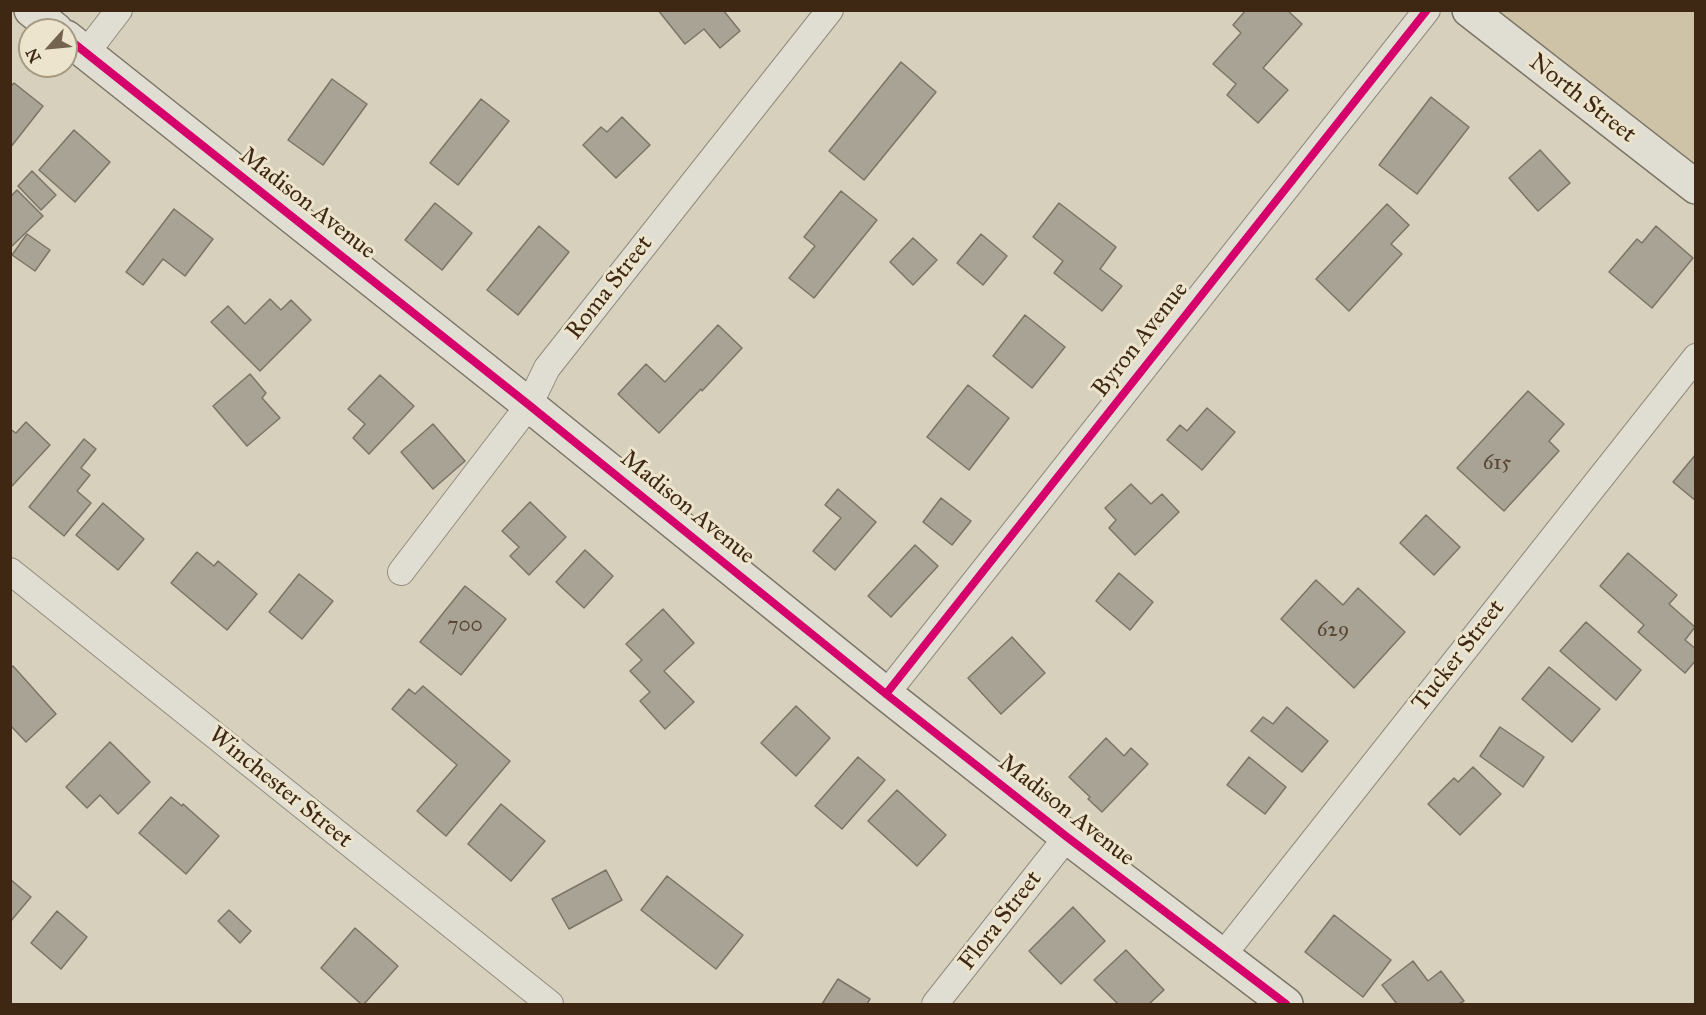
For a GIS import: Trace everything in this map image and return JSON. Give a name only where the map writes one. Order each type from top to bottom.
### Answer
[{"type":"street","points":[[78,43],[119,10]]},
{"type":"street","name":"Roma Street","points":[[401,572],[529,405],[547,368],[830,10]]},
{"type":"street","name":"Byron Avenue","points":[[886,694],[1427,10]]},
{"type":"street","name":"North Street","points":[[1470,11],[1695,187]]},
{"type":"street","name":"Madison Avenue","points":[[78,47],[529,405],[886,694],[1286,1005]]},
{"type":"street","name":"Tucker Street","points":[[1223,955],[1695,357]]},
{"type":"street","name":"Winchester Street","points":[[10,571],[550,1005]]},
{"type":"street","name":"Flora Street","points":[[935,1005],[1067,837]]},
{"type":"shaded area","points":[[1469,11],[1695,11],[1695,187]]},
{"type":"building","points":[[658,10],[723,10],[740,31],[720,48],[704,29],[685,44]]},
{"type":"building","points":[[1246,10],[1287,10],[1302,24],[1263,68],[1288,90],[1258,123],[1227,95],[1236,84],[1213,64],[1241,33],[1233,25]]},
{"type":"building","points":[[901,62],[936,92],[864,180],[829,151]]},
{"type":"building","points":[[332,79],[367,104],[323,165],[288,140]]},
{"type":"building","points":[[14,83],[43,106],[10,148],[10,87]]},
{"type":"building","points":[[1431,97],[1469,127],[1417,194],[1379,165]]},
{"type":"building","points":[[481,99],[509,121],[458,185],[430,163]]},
{"type":"building","points":[[622,117],[650,145],[616,178],[583,145],[601,127],[607,132]]},
{"type":"building","points":[[74,130],[110,162],[75,202],[39,170]]},
{"type":"building","points":[[1540,150],[1570,183],[1538,211],[1509,178]]},
{"type":"building","points":[[32,171],[56,195],[41,210],[18,186]]},
{"type":"building","points":[[17,190],[43,216],[10,248],[10,197]]},
{"type":"building","points":[[841,191],[877,220],[814,298],[789,278],[815,246],[804,237]]},
{"type":"building","points":[[435,203],[472,233],[442,270],[405,240]]},
{"type":"building","points":[[1059,203],[1116,247],[1100,269],[1122,286],[1102,311],[1054,273],[1063,261],[1033,237]]},
{"type":"building","points":[[1387,204],[1409,225],[1391,244],[1402,254],[1349,311],[1316,279]]},
{"type":"building","points":[[174,209],[213,239],[185,276],[163,259],[143,285],[126,272]]},
{"type":"building","points":[[539,226],[569,252],[518,315],[487,290]]},
{"type":"building","points":[[1656,226],[1693,258],[1652,308],[1609,272],[1637,239],[1642,243]]},
{"type":"building","points":[[27,234],[50,250],[35,271],[12,255]]},
{"type":"building","points":[[981,234],[1007,256],[983,285],[957,263]]},
{"type":"building","points":[[913,238],[937,260],[913,285],[890,262]]},
{"type":"building","points":[[270,299],[281,310],[291,300],[311,320],[260,371],[211,322],[228,306],[245,324]]},
{"type":"building","points":[[1025,315],[1065,347],[1032,388],[993,356]]},
{"type":"building","points":[[718,325],[742,348],[659,433],[618,394],[646,364],[665,382]]},
{"type":"building","points":[[250,374],[266,393],[262,398],[280,418],[247,446],[213,406]]},
{"type":"building","points":[[380,375],[414,406],[369,454],[353,438],[365,424],[348,409]]},
{"type":"building","points":[[968,385],[1009,418],[969,470],[927,437]]},
{"type":"building","points":[[1528,391],[1564,424],[1549,441],[1559,451],[1504,511],[1457,468]]},
{"type":"building","points":[[1207,408],[1235,432],[1202,470],[1167,440],[1180,425],[1187,431]]},
{"type":"building","points":[[26,422],[50,445],[12,486],[10,484],[10,429],[16,433]]},
{"type":"building","points":[[433,424],[465,461],[433,489],[401,452]]},
{"type":"building","points":[[84,439],[96,449],[81,468],[90,475],[77,491],[91,503],[64,536],[29,507]]},
{"type":"building","points":[[1696,454],[1696,501],[1673,482]]},
{"type":"building","points":[[1131,484],[1151,504],[1162,494],[1179,512],[1135,555],[1109,528],[1116,520],[1105,508]]},
{"type":"building","points":[[838,489],[876,522],[835,570],[813,551],[841,518],[825,505]]},
{"type":"building","points":[[941,498],[971,521],[952,545],[923,522]]},
{"type":"building","points":[[530,502],[566,537],[529,575],[510,556],[519,547],[502,531]]},
{"type":"building","points":[[103,503],[144,539],[118,570],[76,535]]},
{"type":"building","points":[[1426,515],[1460,547],[1434,575],[1400,543]]},
{"type":"building","points":[[915,545],[938,566],[891,617],[868,596]]},
{"type":"building","points":[[585,550],[613,576],[584,608],[556,582]]},
{"type":"building","points":[[197,552],[214,566],[218,561],[257,594],[227,630],[171,583]]},
{"type":"building","points":[[1628,553],[1677,595],[1669,604],[1695,627],[1685,640],[1696,649],[1696,660],[1685,673],[1638,632],[1644,625],[1600,586]]},
{"type":"building","points":[[1119,573],[1153,602],[1130,630],[1096,601]]},
{"type":"building","points":[[299,574],[333,601],[302,639],[269,612]]},
{"type":"building","points":[[1316,580],[1343,605],[1358,588],[1405,632],[1354,688],[1281,619]]},
{"type":"building","points":[[465,586],[506,619],[461,675],[420,642]]},
{"type":"building","points":[[663,609],[694,643],[664,671],[694,702],[665,729],[640,701],[650,692],[630,671],[642,660],[626,644]]},
{"type":"building","points":[[1586,622],[1641,670],[1616,700],[1560,651]]},
{"type":"building","points":[[1012,637],[1045,673],[1001,714],[968,678]]},
{"type":"building","points":[[13,666],[56,714],[26,742],[10,725],[10,668]]},
{"type":"building","points":[[1549,667],[1600,709],[1572,742],[1522,699]]},
{"type":"building","points":[[423,686],[510,761],[446,836],[417,811],[457,765],[392,709],[409,689],[415,694]]},
{"type":"building","points":[[796,706],[830,738],[796,776],[761,743]]},
{"type":"building","points":[[1287,707],[1328,741],[1302,772],[1251,731],[1263,717],[1273,724]]},
{"type":"building","points":[[1500,727],[1544,757],[1523,787],[1480,756]]},
{"type":"building","points":[[1106,738],[1124,756],[1131,748],[1148,764],[1102,812],[1069,777]]},
{"type":"building","points":[[110,742],[150,782],[118,814],[100,795],[87,808],[66,787]]},
{"type":"building","points":[[858,757],[885,780],[842,829],[815,806]]},
{"type":"building","points":[[1249,757],[1286,787],[1265,814],[1227,785]]},
{"type":"building","points":[[1473,767],[1501,794],[1460,835],[1428,804],[1454,778],[1458,782]]},
{"type":"building","points":[[897,790],[946,835],[917,866],[868,821]]},
{"type":"building","points":[[171,797],[182,806],[183,804],[219,836],[186,874],[139,833]]},
{"type":"building","points":[[501,804],[545,841],[511,881],[468,844]]},
{"type":"building","points":[[606,870],[622,900],[569,929],[552,899]]},
{"type":"building","points":[[667,876],[743,935],[716,969],[641,910]]},
{"type":"building","points":[[10,879],[31,897],[10,922]]},
{"type":"building","points":[[1073,907],[1105,941],[1061,984],[1029,951]]},
{"type":"building","points":[[229,910],[251,931],[240,943],[218,921]]},
{"type":"building","points":[[57,911],[87,937],[61,969],[31,943]]},
{"type":"building","points":[[1334,915],[1391,960],[1363,997],[1305,952]]},
{"type":"building","points":[[355,928],[398,966],[364,1004],[361,1004],[321,968]]},
{"type":"building","points":[[1126,950],[1164,990],[1149,1004],[1118,1004],[1094,980]]},
{"type":"building","points":[[1413,961],[1428,981],[1441,971],[1464,1001],[1459,1004],[1397,1004],[1382,985]]},
{"type":"building","points":[[838,979],[870,999],[867,1004],[822,1004]]},
{"type":"cycle path","points":[[886,694],[1427,10]]},
{"type":"cycle path","points":[[78,47],[529,405],[886,694],[1067,837],[1286,1004]]}]
